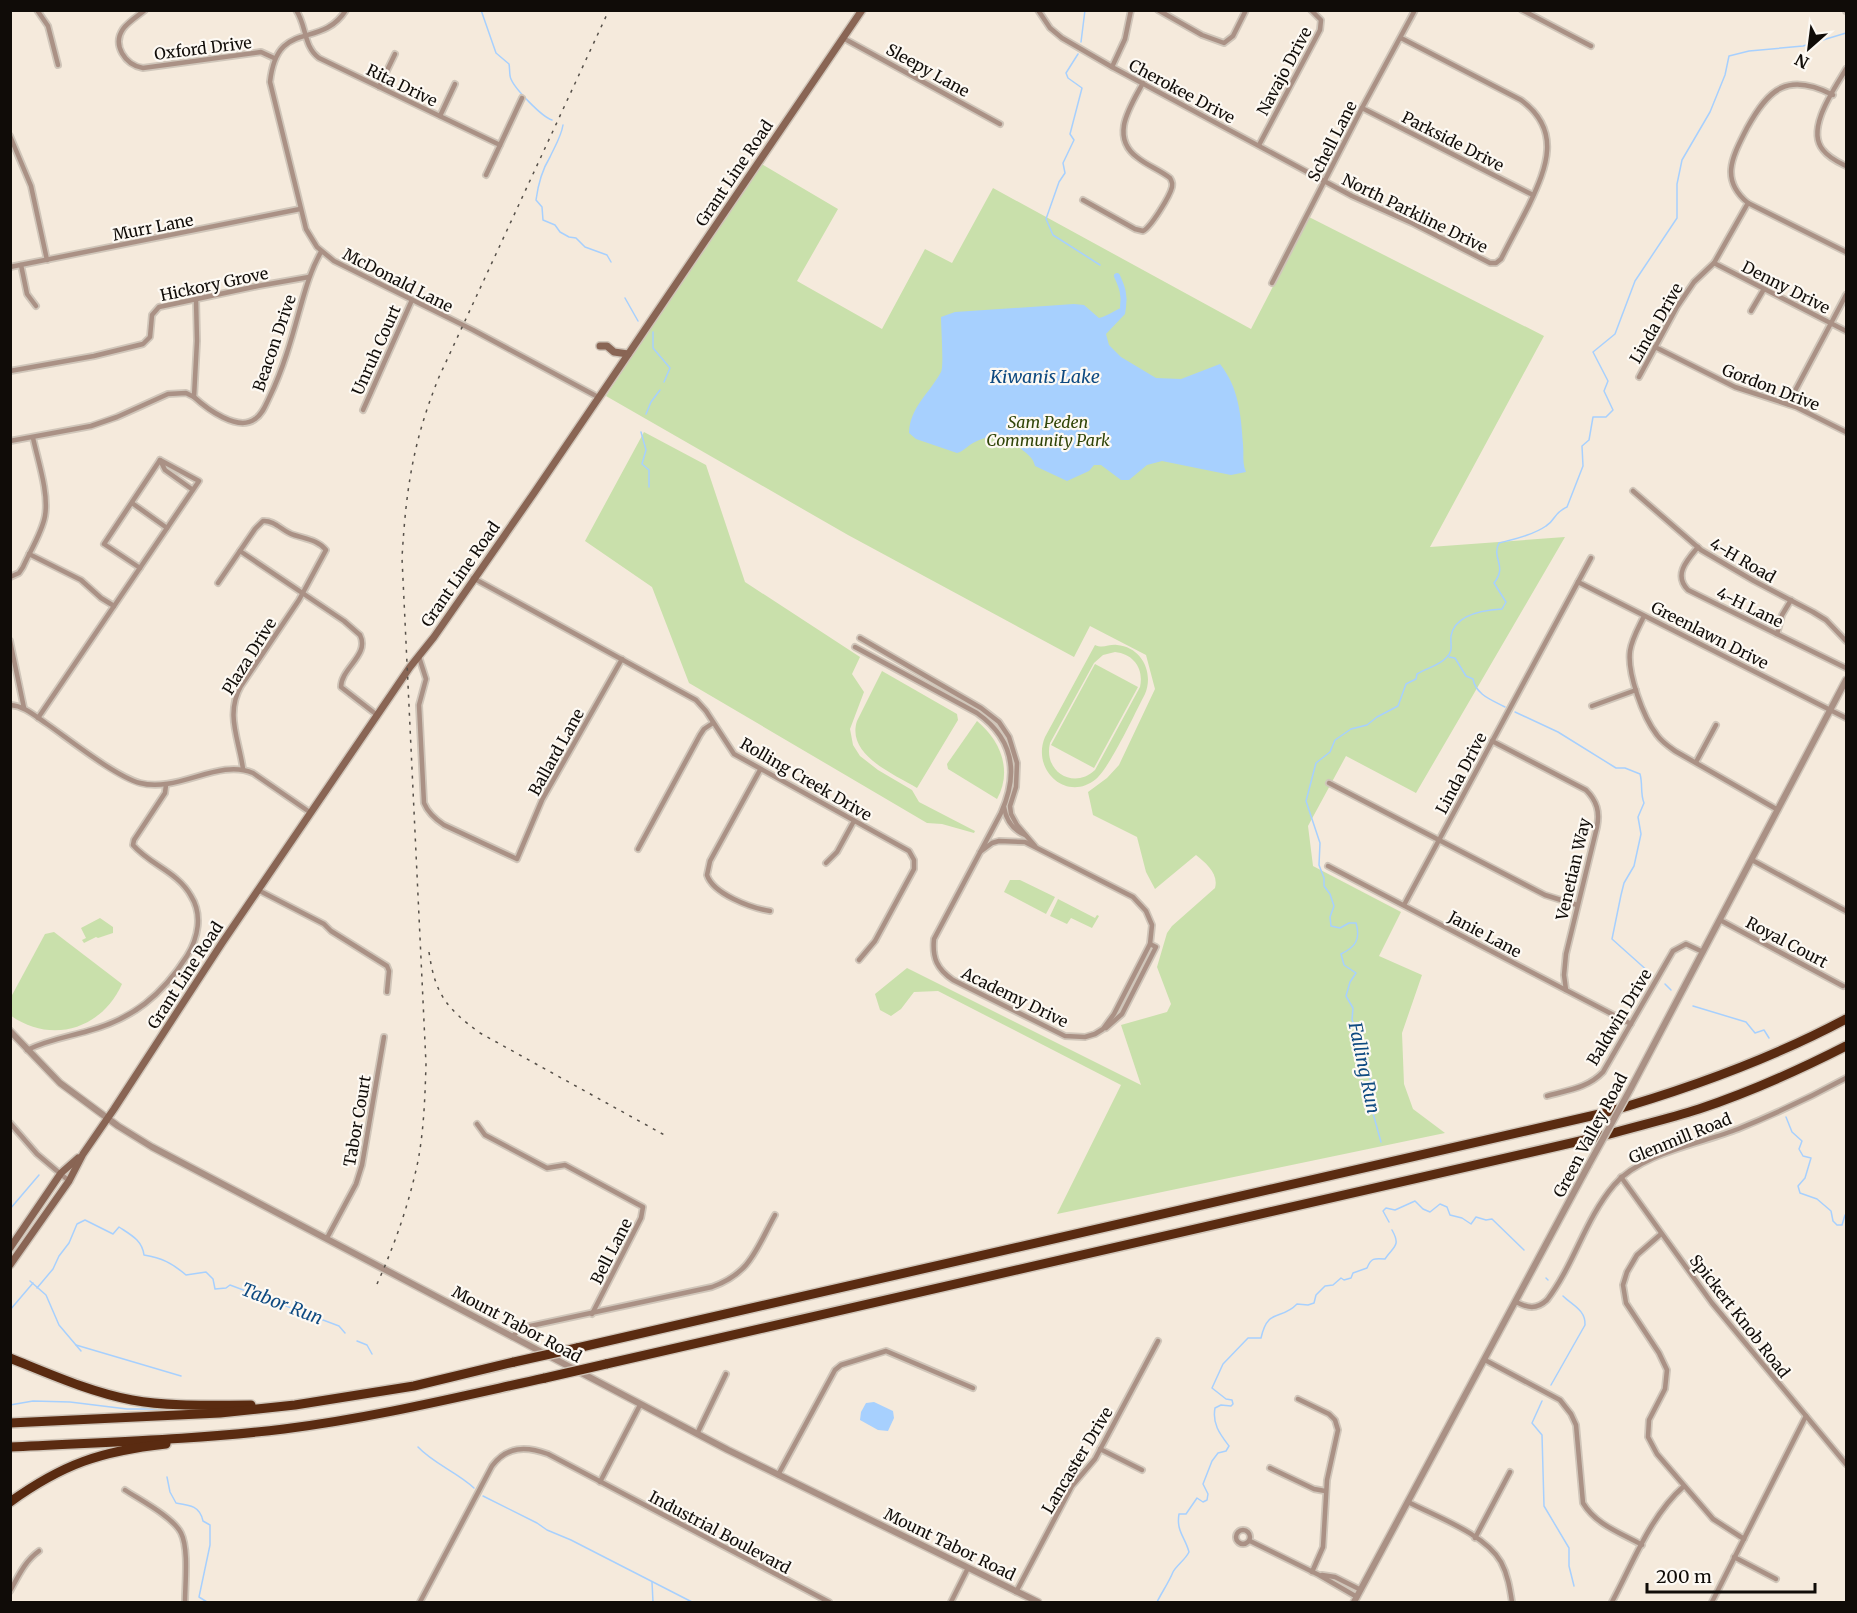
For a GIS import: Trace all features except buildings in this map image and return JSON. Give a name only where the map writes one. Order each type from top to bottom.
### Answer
[{"type":"highway","points":[[10,1423],[220,1413],[338,1400],[414,1386],[1604,1113],[1668,1095],[1730,1073],[1780,1052],[1846,1019]]},
{"type":"highway","points":[[10,1447],[284,1429],[411,1408],[1606,1136],[1720,1102],[1785,1076],[1846,1046]]},
{"type":"highway","points":[[10,1358],[100,1392],[131,1400],[197,1405],[295,1405]]},
{"type":"highway","points":[[10,1502],[45,1479],[94,1457],[129,1449],[241,1432]]},
{"type":"main road","name":"Grant Line Road","points":[[10,1265],[69,1181],[82,1154],[310,813],[534,493],[862,10]]},
{"type":"main road","points":[[600,346],[604,345],[614,352],[628,354]]},
{"type":"main road","name":"Grant Line Road","points":[[10,1248],[61,1173],[82,1154]]},
{"type":"street","points":[[37,10],[48,26],[58,65]]},
{"type":"street","name":"Oxford Drive","points":[[145,10],[127,25],[120,37],[121,51],[133,66],[143,68],[261,52],[274,58]]},
{"type":"street","name":"Rita Drive","points":[[296,10],[309,50],[319,58],[500,145]]},
{"type":"street","points":[[274,58],[289,42],[331,27],[346,10]]},
{"type":"street","name":"Cherokee Drive","points":[[1038,10],[1050,28],[1062,38],[1324,181]]},
{"type":"street","points":[[1112,67],[1125,39],[1131,10]]},
{"type":"street","points":[[1158,10],[1211,39],[1224,43],[1233,36],[1246,10]]},
{"type":"street","name":"Navajo Drive","points":[[1259,145],[1320,30],[1321,20],[1311,10]]},
{"type":"street","name":"Schell Lane","points":[[1272,284],[1415,10]]},
{"type":"street","points":[[1522,10],[1591,46]]},
{"type":"street","name":"Sleepy Lane","points":[[843,38],[1000,124]]},
{"type":"street","points":[[1401,38],[1521,100],[1535,114],[1545,132],[1548,145],[1547,162],[1533,195]]},
{"type":"street","points":[[379,87],[395,54]]},
{"type":"street","name":"McDonald Lane","points":[[274,58],[270,82],[300,208],[309,235],[321,252],[334,261],[598,397]]},
{"type":"street","points":[[1846,69],[1818,125],[1818,142],[1824,151],[1846,166]]},
{"type":"street","points":[[1083,200],[1135,229],[1143,231],[1150,226],[1170,191],[1172,184],[1170,178],[1138,159],[1123,139],[1124,122],[1143,83]]},
{"type":"street","points":[[440,116],[455,84]]},
{"type":"street","points":[[1833,95],[1806,84],[1780,88],[1764,100],[1735,153],[1731,165],[1731,177],[1738,194],[1748,203],[1846,252]]},
{"type":"street","points":[[486,175],[522,98]]},
{"type":"street","name":"Parkside Drive","points":[[1362,108],[1533,195]]},
{"type":"street","points":[[10,136],[31,186],[47,260]]},
{"type":"street","name":"North Parkline Drive","points":[[1324,181],[1490,263],[1496,263],[1501,259],[1533,195]]},
{"type":"street","name":"Linda Drive","points":[[1639,377],[1685,294],[1714,263],[1748,203]]},
{"type":"street","name":"Murr Lane","points":[[10,267],[300,208]]},
{"type":"street","name":"Beacon Drive","points":[[194,397],[207,408],[236,422],[246,423],[258,416],[268,399],[287,354],[309,277],[321,252]]},
{"type":"street","name":"Denny Drive","points":[[1714,263],[1846,331]]},
{"type":"street","points":[[21,265],[27,294],[36,306]]},
{"type":"street","name":"Hickory Grove","points":[[10,371],[138,347],[150,337],[152,315],[156,309],[309,277]]},
{"type":"street","points":[[1751,311],[1764,289]]},
{"type":"street","points":[[1788,404],[1846,295]]},
{"type":"street","points":[[10,441],[33,438],[108,420],[168,394],[186,393],[194,397],[197,341],[196,299]]},
{"type":"street","name":"Unruh Court","points":[[363,410],[412,300]]},
{"type":"street","name":"Gordon Drive","points":[[1655,347],[1735,387],[1788,404],[1846,432]]},
{"type":"street","points":[[10,577],[19,573],[29,554],[43,524],[46,508],[33,438]]},
{"type":"street","points":[[160,460],[165,470],[193,490]]},
{"type":"street","points":[[38,718],[200,481],[160,460]]},
{"type":"street","points":[[140,568],[104,544],[160,460]]},
{"type":"street","name":"4-H Road","points":[[1633,491],[1715,559],[1826,621],[1846,641]]},
{"type":"street","points":[[132,503],[167,528]]},
{"type":"street","name":"Plaza Drive","points":[[218,583],[260,523],[266,520],[291,534],[325,548],[326,553],[302,594],[234,700],[232,714],[243,769]]},
{"type":"street","name":"4-H Lane","points":[[1698,547],[1688,559],[1682,572],[1681,580],[1685,587],[1696,595],[1846,668]]},
{"type":"street","points":[[240,551],[354,628],[360,635],[362,648],[342,679],[341,687],[377,715]]},
{"type":"street","points":[[29,554],[81,580],[114,606]]},
{"type":"street","name":"Linda Drive","points":[[1404,905],[1591,558]]},
{"type":"street","name":"Rolling Creek Drive","points":[[473,578],[696,700],[734,754],[909,851],[915,865],[875,941],[859,960]]},
{"type":"street","name":"Greenlawn Drive","points":[[1578,582],[1846,718]]},
{"type":"street","points":[[1777,634],[1782,615],[1791,600]]},
{"type":"street","points":[[1644,616],[1635,633],[1630,654],[1631,670],[1648,721],[1659,738],[1675,751],[1778,810]]},
{"type":"street","points":[[860,638],[981,708],[999,723],[1009,737],[1017,763],[1016,787],[1010,806],[1011,814],[1017,825],[1037,848]]},
{"type":"street","points":[[10,641],[24,708]]},
{"type":"street","name":"Academy Drive","points":[[855,647],[977,713],[995,727],[1008,751],[1011,780],[1005,804],[934,939],[934,959],[938,967],[953,980],[1065,1036],[1087,1037],[1103,1029],[1122,1014],[1156,946],[1150,944]]},
{"type":"street","name":"Ballard Lane","points":[[419,657],[426,679],[419,705],[426,808],[444,825],[517,859],[542,800],[622,659]]},
{"type":"street","name":"Green Valley Road","points":[[1357,1597],[1703,952],[1846,680]]},
{"type":"street","points":[[1592,706],[1636,690]]},
{"type":"street","points":[[10,705],[24,708],[118,773],[137,783],[166,785],[231,769],[243,769],[253,773],[310,813]]},
{"type":"street","points":[[638,849],[700,735],[713,723]]},
{"type":"street","points":[[1696,762],[1716,725]]},
{"type":"street","name":"Venetian Way","points":[[1492,741],[1586,790],[1594,799],[1598,809],[1598,821],[1564,965],[1566,990]]},
{"type":"street","points":[[760,770],[710,861],[706,875],[711,884],[720,891],[752,908],[770,911]]},
{"type":"street","points":[[1329,783],[1545,895],[1577,905]]},
{"type":"street","points":[[27,1050],[42,1042],[103,1026],[140,1009],[174,976],[195,942],[198,916],[190,894],[179,880],[133,845],[165,793],[166,785]]},
{"type":"street","points":[[1005,804],[1006,815],[1018,832],[1027,836]]},
{"type":"street","points":[[826,863],[837,852],[854,821]]},
{"type":"street","points":[[1015,840],[1019,837],[1018,832]]},
{"type":"street","points":[[980,852],[992,843],[1015,840],[1024,842],[1133,897],[1146,911],[1152,925],[1150,944],[1114,1014],[1103,1029]]},
{"type":"street","points":[[1752,860],[1846,911]]},
{"type":"street","name":"Janie Lane","points":[[1328,866],[1631,1024]]},
{"type":"street","points":[[258,890],[324,924],[331,932],[382,961],[389,971],[387,992]]},
{"type":"street","name":"Royal Court","points":[[1720,920],[1843,986]]},
{"type":"street","name":"Baldwin Drive","points":[[1547,1096],[1582,1086],[1599,1076],[1673,951],[1686,944],[1703,952]]},
{"type":"street","name":"Mount Tabor Road","points":[[10,1031],[60,1083],[118,1126],[152,1147],[640,1405],[1038,1602]]},
{"type":"street","name":"Tabor Court","points":[[327,1238],[359,1174],[384,1037]]},
{"type":"street","name":"Glenmill Road","points":[[1516,1302],[1532,1308],[1547,1300],[1606,1195],[1621,1177],[1647,1161],[1739,1128],[1801,1102],[1846,1078]]},
{"type":"street","points":[[10,1123],[23,1140],[69,1181]]},
{"type":"street","name":"Bell Lane","points":[[477,1124],[485,1135],[547,1168],[565,1165],[643,1207],[641,1218],[592,1314]]},
{"type":"street","name":"Spickert Knob Road","points":[[1621,1177],[1726,1320],[1846,1464]]},
{"type":"street","name":"Bell Lane","points":[[512,1337],[521,1328],[592,1314],[726,1282],[744,1269],[775,1215]]},
{"type":"street","points":[[1661,1234],[1645,1246],[1634,1260],[1625,1278],[1623,1291],[1629,1309],[1659,1353],[1667,1370],[1665,1389],[1649,1420],[1648,1437],[1657,1454],[1713,1519],[1743,1539]]},
{"type":"street","name":"Lancaster Drive","points":[[1016,1592],[1072,1486],[1087,1471],[1158,1341]]},
{"type":"street","points":[[778,1475],[835,1370],[841,1365],[886,1351],[973,1388]]},
{"type":"street","points":[[1485,1360],[1560,1400],[1568,1409],[1576,1425],[1583,1503],[1600,1522],[1642,1545]]},
{"type":"street","points":[[697,1434],[726,1374]]},
{"type":"street","points":[[1298,1399],[1329,1414],[1337,1425],[1325,1491],[1324,1541],[1312,1572]]},
{"type":"street","points":[[600,1482],[640,1405]]},
{"type":"street","points":[[1712,1602],[1806,1416]]},
{"type":"street","name":"Industrial Boulevard","points":[[420,1602],[492,1466],[502,1455],[514,1449],[535,1449],[830,1602]]},
{"type":"street","points":[[1100,1449],[1142,1470]]},
{"type":"street","points":[[1270,1468],[1314,1490],[1325,1491]]},
{"type":"street","points":[[1475,1538],[1510,1473]]},
{"type":"street","points":[[1612,1602],[1664,1506],[1684,1486]]},
{"type":"street","points":[[125,1490],[170,1521],[182,1534],[185,1602]]},
{"type":"street","points":[[1408,1502],[1491,1549],[1501,1562],[1507,1576],[1512,1602]]},
{"type":"street","points":[[1250,1541],[1319,1575],[1335,1577],[1357,1597]]},
{"type":"street","points":[[10,1591],[30,1557],[39,1551]]},
{"type":"street","points":[[1734,1557],[1776,1579]]},
{"type":"street","points":[[951,1602],[968,1568]]},
{"type":"green space","name":"Sam Peden Community Park","points":[[758,162],[838,209],[797,281],[882,329],[925,249],[952,263],[993,188],[1251,329],[1309,217],[1544,336],[1430,547],[1565,537],[1416,793],[1346,756],[1308,826],[1313,866],[1401,912],[1379,956],[1422,975],[1402,1033],[1404,1084],[1413,1109],[1445,1133],[1057,1214],[1121,1085],[938,991],[914,992],[901,1009],[891,1016],[880,1010],[875,994],[907,968],[1141,1085],[1121,1025],[1167,1012],[1171,1004],[1157,967],[1167,933],[1215,888],[1216,883],[1207,865],[1196,855],[1155,889],[1146,872],[1137,837],[1093,815],[1088,792],[1107,778],[1119,765],[1155,689],[1146,655],[1090,626],[1074,657],[848,535],[606,396]]},
{"type":"green space","points":[[644,432],[706,465],[745,582],[860,657],[852,674],[864,692],[850,729],[853,745],[860,756],[878,770],[912,790],[919,802],[975,831],[974,833],[942,824],[927,823],[689,683],[652,587],[585,541]]},
{"type":"green space","points":[[1095,645],[1126,647],[1144,662],[1148,678],[1145,694],[1115,752],[1096,779],[1085,785],[1074,787],[1063,785],[1054,779],[1047,771],[1043,761],[1042,749],[1045,737]],"holes":[[[1122,653],[1132,659],[1139,669],[1140,687],[1095,770],[1087,776],[1078,778],[1062,775],[1051,762],[1050,743],[1094,663],[1103,655]]]},
{"type":"green space","points":[[1095,664],[1138,687],[1094,768],[1051,745]]},
{"type":"green space","points":[[882,671],[957,714],[958,720],[917,788],[874,762],[858,744],[855,733],[857,721]]},
{"type":"green space","points":[[977,721],[992,737],[1002,756],[1004,777],[997,799],[948,769],[947,764]]},
{"type":"green space","points":[[1010,880],[1020,880],[1055,897],[1046,914],[1004,892]]},
{"type":"green space","points":[[1058,899],[1095,918],[1099,916],[1092,928],[1071,918],[1067,924],[1050,916]]},
{"type":"green space","points":[[100,918],[113,927],[113,933],[84,943],[82,940],[86,938],[81,928]]},
{"type":"green space","points":[[54,932],[122,984],[102,1012],[74,1028],[58,1030],[42,1029],[26,1024],[10,1015],[11,997],[45,934]]},
{"type":"water","name":"Kiwanis Lake","points":[[1084,305],[1099,318],[1126,307],[1125,314],[1106,334],[1109,345],[1121,357],[1156,378],[1181,379],[1220,364],[1231,383],[1238,402],[1246,472],[1231,475],[1162,461],[1147,465],[1129,480],[1121,480],[1101,465],[1094,465],[1089,471],[1067,481],[1035,466],[1027,454],[1003,438],[986,438],[957,453],[916,439],[909,433],[916,408],[942,369],[941,317],[955,312]]},
{"type":"water","points":[[874,1402],[893,1411],[894,1418],[888,1431],[878,1430],[860,1420],[866,1403]]},
{"type":"waterway","points":[[481,10],[496,53],[509,64],[510,77],[514,84],[523,96],[552,120]]},
{"type":"waterway","points":[[1081,42],[1085,10]]},
{"type":"waterway","name":"Falling Run","points":[[1381,1142],[1369,1099],[1371,1082],[1359,1042],[1360,1034],[1352,1020],[1353,1008],[1346,996],[1350,982],[1356,973],[1344,965],[1341,954],[1356,942],[1358,934],[1356,923],[1349,923],[1340,928],[1331,926],[1330,917],[1334,906],[1324,886],[1324,878],[1319,865],[1320,843],[1306,801],[1316,763],[1330,752],[1335,740],[1351,729],[1367,725],[1398,706],[1406,684],[1416,679],[1417,674],[1440,663],[1448,655],[1454,629],[1464,618],[1479,612],[1502,609],[1506,602],[1494,583],[1500,571],[1497,553],[1499,543],[1541,529],[1567,507],[1583,466],[1582,446],[1589,440],[1593,417],[1606,417],[1613,410],[1604,391],[1608,381],[1593,352],[1615,334],[1635,281],[1677,218],[1677,184],[1682,160],[1710,112],[1725,75],[1729,56],[1749,51],[1803,46],[1846,33]]},
{"type":"waterway","points":[[1078,54],[1066,73],[1068,78],[1082,88],[1070,134],[1074,140],[1063,163],[1065,173],[1059,182],[1046,219],[1053,235],[1100,265]]},
{"type":"waterway","points":[[563,125],[538,189],[536,200],[542,207],[543,220],[555,225],[560,232],[569,237],[576,238],[585,247],[607,255],[611,262]]},
{"type":"waterway","points":[[1117,276],[1123,291],[1123,307]]},
{"type":"waterway","points":[[625,298],[638,321]]},
{"type":"waterway","points":[[653,332],[653,348],[670,368],[664,382]]},
{"type":"waterway","points":[[646,414],[660,390]]},
{"type":"waterway","points":[[641,432],[646,450],[642,464],[649,470],[649,487]]},
{"type":"waterway","points":[[1449,657],[1455,658],[1466,676],[1473,679],[1481,693],[1505,707]]},
{"type":"waterway","points":[[1515,712],[1558,732],[1616,768],[1625,768],[1640,774],[1644,803],[1638,817],[1641,834],[1634,866],[1624,883],[1612,939],[1650,973]]},
{"type":"waterway","points":[[1665,984],[1671,990]]},
{"type":"waterway","points":[[1693,1006],[1746,1022],[1755,1033],[1764,1030],[1769,1038]]},
{"type":"waterway","points":[[1786,1117],[1792,1132],[1802,1141],[1799,1149],[1803,1156],[1811,1158],[1805,1178],[1798,1186],[1800,1193],[1817,1199],[1831,1211],[1833,1221],[1837,1225],[1842,1225],[1846,1216]]},
{"type":"waterway","points":[[10,1209],[39,1175]]},
{"type":"waterway","points":[[1389,1222],[1383,1211],[1386,1208],[1395,1210],[1415,1201],[1430,1212],[1440,1204],[1447,1207],[1450,1215],[1462,1218],[1471,1224],[1476,1217],[1492,1219],[1524,1250]]},
{"type":"waterway","name":"Tabor Run","points":[[37,1288],[53,1269],[69,1243],[77,1224],[85,1220],[113,1234],[119,1227],[132,1235],[144,1255],[166,1262],[186,1275],[206,1272],[213,1279],[215,1289],[226,1288],[230,1285],[339,1326],[345,1333]]},
{"type":"waterway","name":"Falling Run","points":[[1157,1602],[1173,1572],[1189,1552],[1180,1530],[1179,1514],[1186,1514],[1197,1498],[1203,1502],[1207,1500],[1208,1494],[1203,1484],[1212,1461],[1218,1453],[1226,1451],[1229,1446],[1218,1428],[1214,1414],[1215,1408],[1221,1405],[1231,1406],[1232,1400],[1226,1399],[1212,1388],[1223,1364],[1248,1338],[1261,1338],[1271,1318],[1286,1312],[1297,1304],[1314,1303],[1316,1295],[1325,1286],[1333,1285],[1341,1278],[1344,1280],[1351,1278],[1353,1273],[1367,1268],[1373,1259],[1385,1259],[1396,1243],[1392,1230]]},
{"type":"waterway","points":[[30,1281],[46,1295],[59,1325],[81,1351]]},
{"type":"waterway","points":[[10,1310],[33,1283]]},
{"type":"waterway","points":[[1551,1385],[1585,1325],[1583,1315],[1578,1308],[1563,1296]]},
{"type":"waterway","name":"Tabor Run","points":[[357,1341],[367,1345],[372,1354]]},
{"type":"waterway","points":[[76,1345],[181,1376]]},
{"type":"waterway","points":[[10,1405],[33,1401],[70,1402],[127,1409],[161,1409]]},
{"type":"waterway","points":[[1542,1401],[1532,1423],[1542,1435],[1544,1506],[1569,1548],[1569,1566],[1574,1586]]},
{"type":"waterway","name":"Tabor Run","points":[[418,1447],[474,1488]]},
{"type":"waterway","points":[[167,1477],[170,1492],[176,1503],[194,1507],[202,1516],[203,1521],[210,1525],[210,1545],[199,1597],[207,1602]]},
{"type":"waterway","name":"Tabor Run","points":[[483,1496],[692,1602]]},
{"type":"waterway","points":[[652,1582],[653,1602]]},
{"type":"railway","points":[[377,1284],[401,1224],[410,1193],[418,1161],[424,1112],[426,1064],[402,558],[412,466],[423,423],[439,377],[609,10]]},
{"type":"railway","points":[[429,952],[435,979],[444,999],[468,1024],[480,1033],[668,1137]]}]
